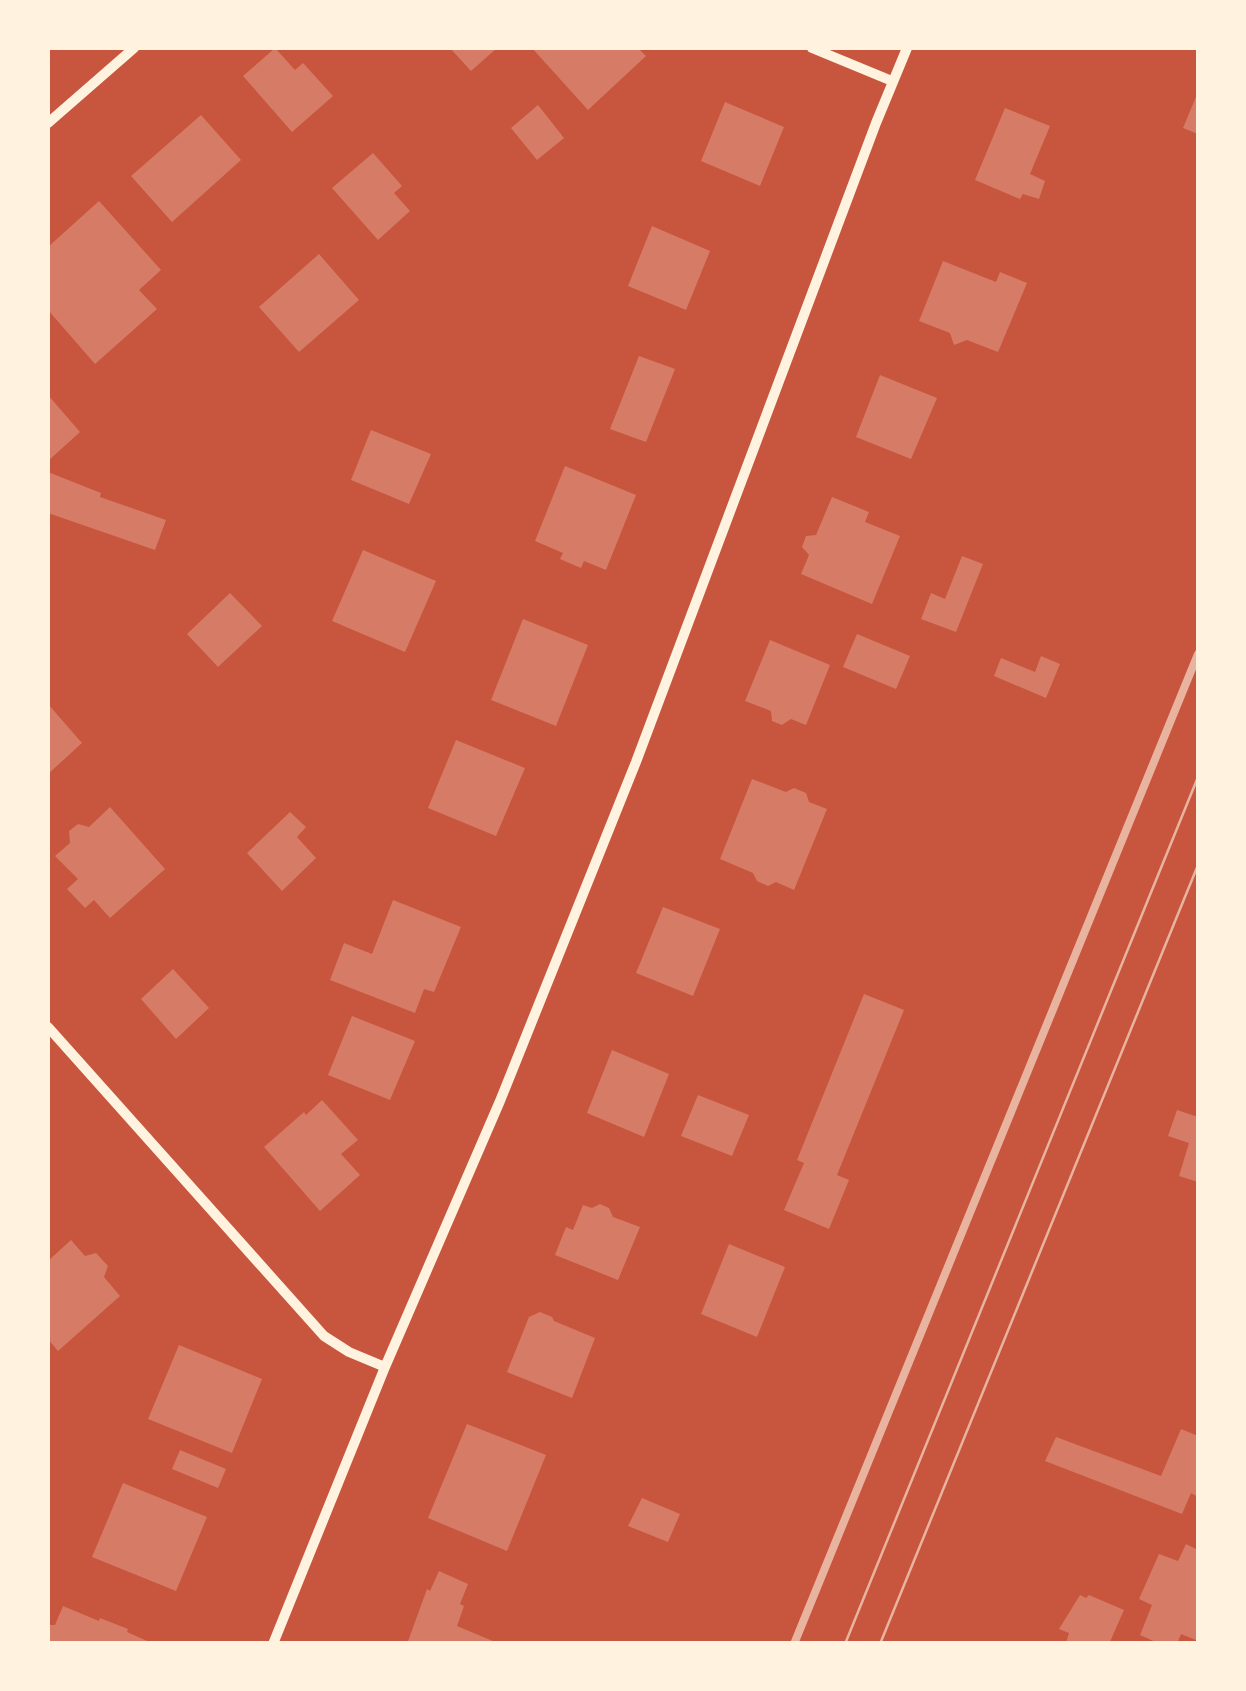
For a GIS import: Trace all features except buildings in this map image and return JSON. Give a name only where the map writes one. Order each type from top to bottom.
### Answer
[{"type":"street","points":[[48,123],[134,48]]},
{"type":"street","points":[[812,48],[892,81]]},
{"type":"street","points":[[273,1644],[385,1367],[507,1084],[636,762],[906,48]]},
{"type":"street","points":[[48,1027],[324,1336],[385,1367]]},
{"type":"tram line","points":[[845,1644],[1198,777]]},
{"type":"tram line","points":[[880,1644],[1198,865]]},
{"type":"railway","points":[[794,1644],[1198,654]]}]
